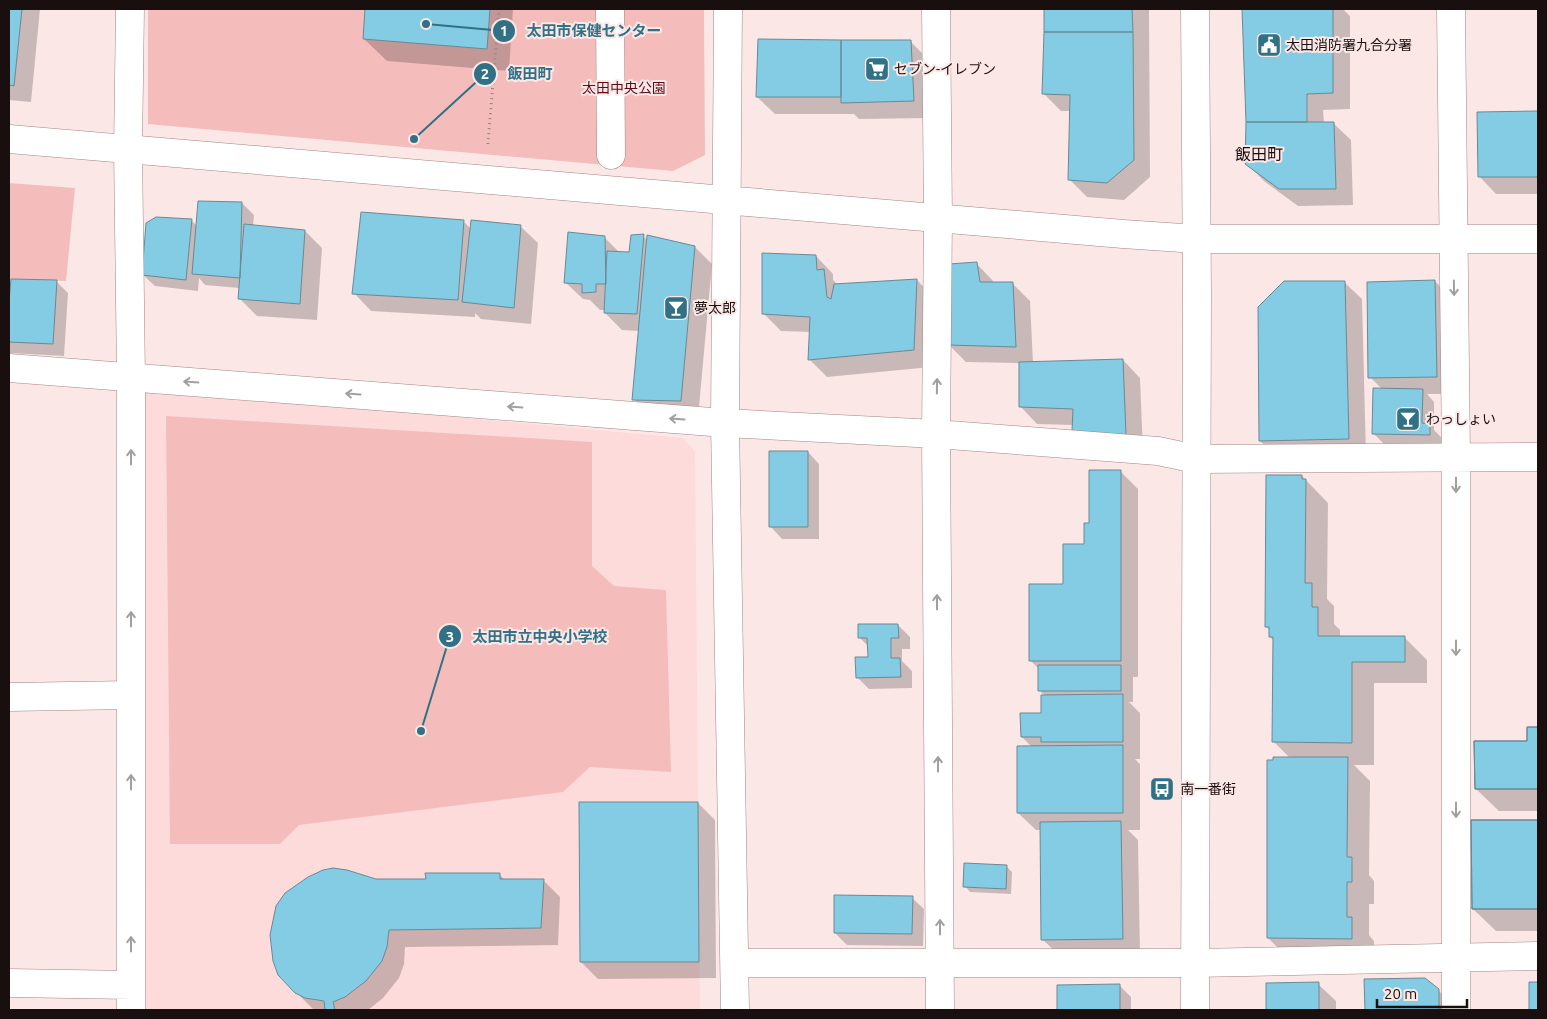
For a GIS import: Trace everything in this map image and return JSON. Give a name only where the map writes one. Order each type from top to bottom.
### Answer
[{"type":"street","points":[[9,983],[131,998],[128,149],[130,9]]},
{"type":"street","points":[[610,9],[611,155]]},
{"type":"street","points":[[728,9],[725,423],[735,1010]]},
{"type":"street","points":[[936,9],[938,218],[936,434],[940,1010]]},
{"type":"street","points":[[1195,9],[1197,239],[1195,1010]]},
{"type":"street","points":[[1451,9],[1456,457],[1456,1010]]},
{"type":"street","points":[[9,139],[726,201],[1197,239],[1538,239]]},
{"type":"street","points":[[9,368],[725,423],[936,434],[1158,452],[1196,459],[1538,457]]},
{"type":"street","points":[[9,697],[131,695]]},
{"type":"street","points":[[735,963],[1194,963],[1538,956]]},
{"type":"path","points":[[488,144],[499,9]]},
{"type":"shaded area","points":[[145,388],[683,438],[695,451],[700,1010],[146,1010],[142,396]]},
{"type":"green space","name":"太田中央公園","points":[[148,9],[704,9],[705,155],[673,171],[148,124]]},
{"type":"green space","points":[[9,183],[75,188],[66,281],[11,279],[9,302]]},
{"type":"green space","points":[[166,416],[592,442],[592,566],[614,586],[666,590],[671,772],[590,767],[563,792],[299,825],[280,844],[170,844]]},
{"type":"building","points":[[9,9],[22,9],[14,86],[9,85]]},
{"type":"building","points":[[365,9],[490,9],[487,49],[363,39]]},
{"type":"building","points":[[1044,9],[1132,9],[1133,32],[1044,32]]},
{"type":"building","points":[[1242,9],[1333,9],[1333,93],[1307,94],[1307,122],[1246,122]]},
{"type":"building","points":[[1044,32],[1133,32],[1134,160],[1107,183],[1068,180],[1070,95],[1042,94]]},
{"type":"building","points":[[758,39],[841,40],[841,97],[756,97]]},
{"type":"building","name":"セブン-イレブン","points":[[841,40],[911,40],[914,101],[841,103]]},
{"type":"building","points":[[1538,111],[1538,177],[1478,177],[1477,112]]},
{"type":"building","points":[[1246,122],[1334,122],[1336,189],[1279,189],[1245,164]]},
{"type":"building","points":[[198,201],[242,202],[240,278],[192,274]]},
{"type":"building","points":[[361,212],[464,220],[458,300],[352,294]]},
{"type":"building","points":[[156,217],[192,219],[186,280],[142,275],[146,223]]},
{"type":"building","points":[[471,220],[521,225],[514,308],[462,302]]},
{"type":"building","points":[[244,224],[305,230],[300,304],[238,299]]},
{"type":"building","points":[[568,232],[605,236],[606,284],[596,284],[596,292],[582,293],[582,284],[564,283]]},
{"type":"building","points":[[644,234],[637,314],[604,313],[607,251],[629,252],[631,235]]},
{"type":"building","points":[[647,235],[695,246],[681,401],[632,400]]},
{"type":"building","points":[[762,253],[816,255],[817,270],[824,269],[827,297],[831,299],[834,284],[917,279],[914,350],[808,360],[810,317],[762,314]]},
{"type":"building","points":[[977,262],[980,282],[1013,282],[1016,347],[948,345],[949,264]]},
{"type":"building","points":[[11,279],[57,280],[53,344],[9,342]]},
{"type":"building","points":[[1435,280],[1437,377],[1368,378],[1367,282]]},
{"type":"building","points":[[1284,281],[1345,281],[1349,439],[1259,441],[1258,307]]},
{"type":"building","points":[[1123,359],[1126,435],[1072,431],[1073,409],[1019,407],[1019,362]]},
{"type":"building","points":[[1373,388],[1423,389],[1422,423],[1430,424],[1430,435],[1372,434]]},
{"type":"building","points":[[769,451],[808,451],[808,527],[769,527]]},
{"type":"building","points":[[1089,470],[1121,470],[1121,661],[1029,661],[1029,584],[1063,584],[1063,544],[1084,544],[1084,523],[1089,523]]},
{"type":"building","points":[[1266,475],[1302,475],[1302,479],[1306,479],[1305,583],[1312,583],[1312,607],[1318,607],[1318,636],[1405,636],[1405,662],[1352,662],[1352,743],[1272,742],[1273,637],[1269,637],[1269,627],[1265,627]]},
{"type":"building","points":[[858,624],[898,624],[899,638],[891,638],[891,658],[900,658],[901,677],[856,678],[855,657],[868,657],[867,638],[858,638]]},
{"type":"building","points":[[1038,665],[1121,665],[1121,691],[1038,691]]},
{"type":"building","points":[[1123,694],[1123,742],[1041,742],[1041,737],[1021,737],[1020,713],[1041,713],[1041,695]]},
{"type":"building","points":[[1527,727],[1538,727],[1538,789],[1475,789],[1474,741],[1527,741]]},
{"type":"building","points":[[1527,727],[1538,727],[1538,789],[1475,789],[1474,741],[1527,741]]},
{"type":"building","points":[[1123,745],[1123,813],[1017,813],[1017,746]]},
{"type":"building","points":[[1273,757],[1348,757],[1347,857],[1352,857],[1352,882],[1347,882],[1347,917],[1352,917],[1352,939],[1267,938],[1267,760],[1273,760]]},
{"type":"building","points":[[579,802],[698,802],[699,962],[580,962]]},
{"type":"building","points":[[1471,820],[1538,820],[1538,909],[1472,909]]},
{"type":"building","points":[[1471,820],[1538,820],[1538,909],[1472,909]]},
{"type":"building","points":[[1121,821],[1123,939],[1041,940],[1040,822]]},
{"type":"building","points":[[964,863],[1007,865],[1006,889],[963,887]]},
{"type":"building","points":[[333,868],[347,870],[376,879],[426,879],[425,873],[500,873],[500,879],[544,879],[541,928],[389,930],[387,947],[382,961],[366,981],[345,997],[333,1002],[335,1010],[325,1010],[324,1001],[305,998],[295,993],[278,975],[273,961],[270,935],[276,906],[285,893],[308,877],[323,870]]},
{"type":"building","points":[[834,895],[913,896],[912,934],[834,933]]},
{"type":"building","points":[[1425,978],[1439,989],[1439,1010],[1365,1010],[1364,979]]},
{"type":"building","points":[[1319,982],[1319,1010],[1266,1010],[1266,983]]},
{"type":"building","points":[[1529,982],[1538,982],[1538,1010],[1529,1010]]},
{"type":"building","points":[[1120,984],[1120,1010],[1057,1010],[1057,985]]},
{"type":"place","name":"太田市保健センター","points":[[426,24]]},
{"type":"place","name":"太田消防署九合分署","points":[[1269,45]]},
{"type":"place","name":"セブン-イレブン","points":[[877,69]]},
{"type":"place","name":"飯田町","points":[[414,139]]},
{"type":"place","name":"夢太郎","points":[[676,308]]},
{"type":"place","name":"わっしょい","points":[[1408,419]]},
{"type":"place","name":"太田市立中央小学校","points":[[421,731]]},
{"type":"place","name":"南一番街","points":[[1162,789]]},
{"type":"district","name":"飯田町","points":[[1259,154]]}]
